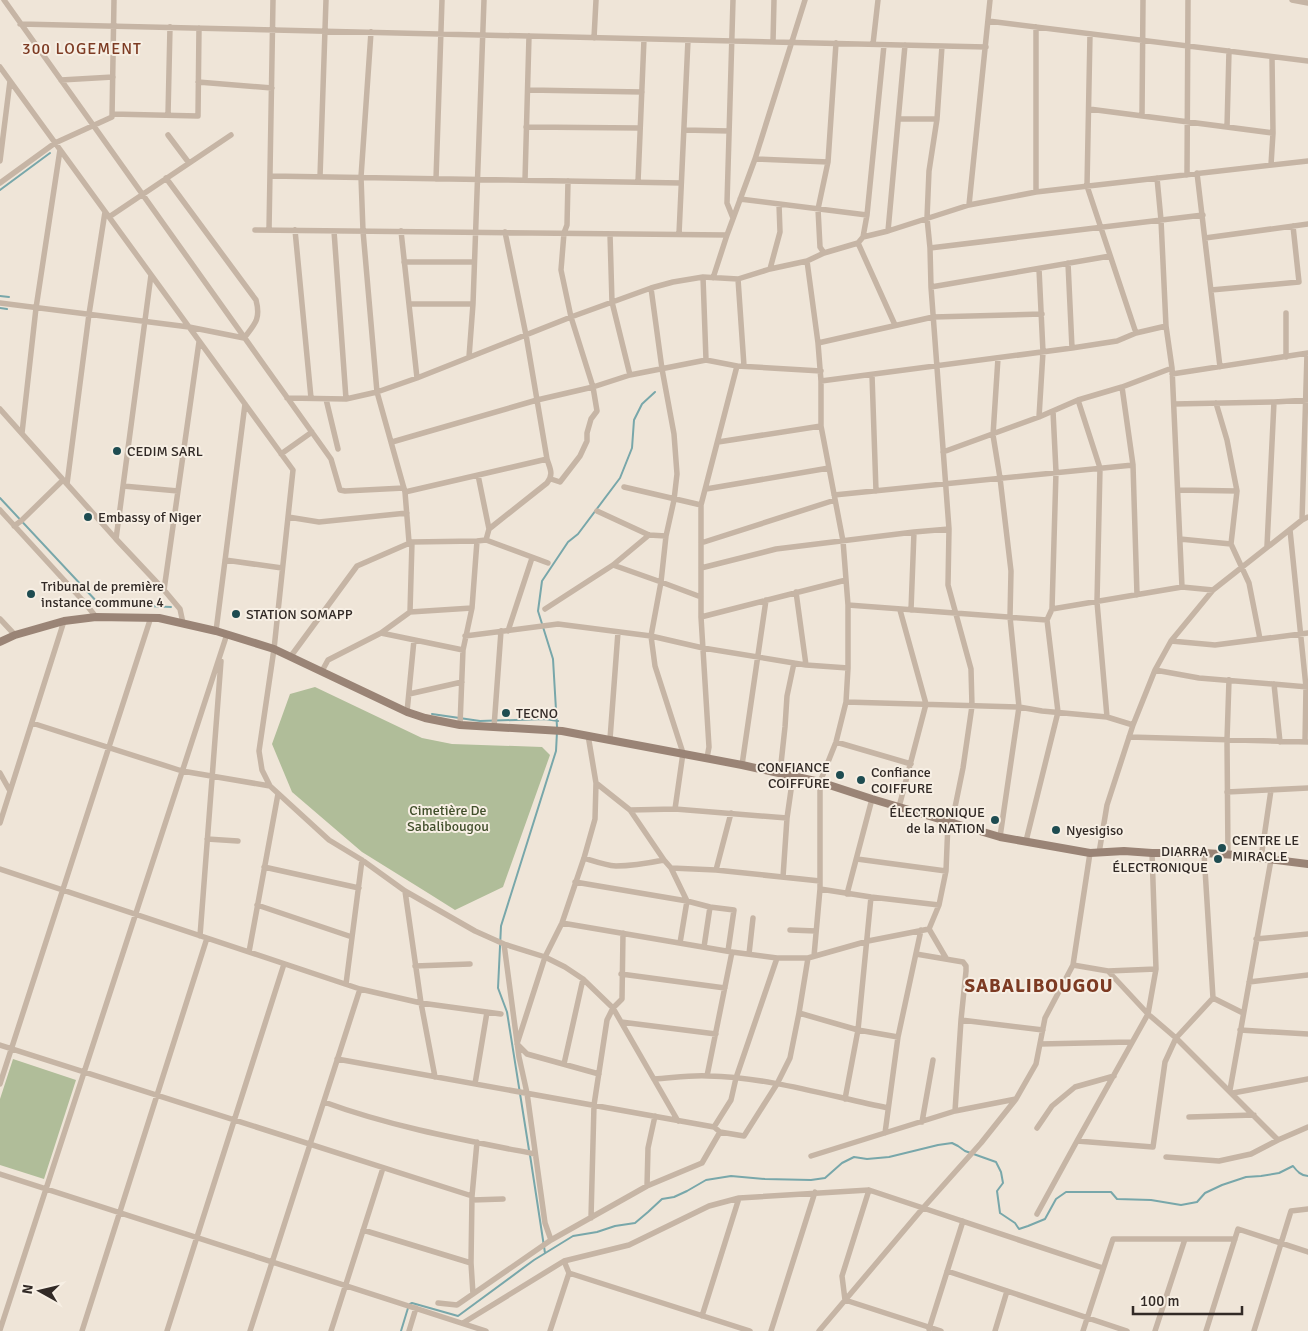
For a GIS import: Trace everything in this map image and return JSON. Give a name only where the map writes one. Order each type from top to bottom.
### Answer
[{"type":"main road","points":[[0,642],[15,635],[64,621],[96,617],[159,618],[216,630],[274,649],[407,712],[425,718],[460,725],[558,730],[683,753],[820,782],[1000,837],[1090,853],[1124,851],[1204,853],[1308,864]]},
{"type":"street","points":[[4,0],[331,459],[340,490],[345,492],[405,490],[547,459]]},
{"type":"street","points":[[0,183],[55,143],[112,117],[114,0]]},
{"type":"street","points":[[269,230],[274,0]]},
{"type":"street","points":[[320,177],[326,0]]},
{"type":"street","points":[[436,179],[442,0]]},
{"type":"street","points":[[469,357],[473,304],[484,0]]},
{"type":"street","points":[[594,38],[596,0]]},
{"type":"street","points":[[733,0],[727,203],[733,218]]},
{"type":"street","points":[[773,42],[774,0]]},
{"type":"street","points":[[714,278],[726,235],[755,159],[805,0]]},
{"type":"street","points":[[873,44],[878,0]]},
{"type":"street","points":[[969,205],[990,0]]},
{"type":"street","points":[[1142,116],[1143,0]]},
{"type":"street","points":[[1187,174],[1188,0]]},
{"type":"street","points":[[1292,0],[1308,3]]},
{"type":"street","points":[[988,21],[1308,61]]},
{"type":"street","points":[[20,24],[986,47]]},
{"type":"street","points":[[168,115],[170,27]]},
{"type":"street","points":[[1036,27],[1036,192]]},
{"type":"street","points":[[112,114],[198,116],[199,28]]},
{"type":"street","points":[[371,32],[362,177],[362,231],[377,392],[405,490],[410,542],[410,612]]},
{"type":"street","points":[[1090,34],[1087,186],[1136,333]]},
{"type":"street","points":[[525,180],[529,36]]},
{"type":"street","points":[[638,182],[644,39]]},
{"type":"street","points":[[679,234],[688,40]]},
{"type":"street","points":[[824,253],[820,247],[818,209],[828,162],[836,43]]},
{"type":"street","points":[[287,398],[346,399],[377,392],[651,288],[703,277],[738,279],[770,268],[807,261],[824,253],[858,243],[863,237],[867,215],[884,44]]},
{"type":"street","points":[[888,231],[905,45]]},
{"type":"street","points":[[930,929],[939,906],[946,871],[950,822],[963,768],[972,706],[971,669],[948,586],[949,529],[927,218],[929,171],[936,119],[942,46]]},
{"type":"street","points":[[1227,127],[1229,51]]},
{"type":"street","points":[[1270,165],[1273,133],[1272,57]]},
{"type":"street","points":[[0,66],[293,470],[274,649],[259,751],[262,770],[270,786],[329,840],[362,860],[405,891],[475,931],[504,944],[545,957],[565,967],[583,980],[613,1008],[678,1121]]},
{"type":"street","points":[[61,80],[113,77]]},
{"type":"street","points":[[0,160],[10,81]]},
{"type":"street","points":[[198,82],[272,88]]},
{"type":"street","points":[[528,90],[642,92]]},
{"type":"street","points":[[1089,109],[1273,133]]},
{"type":"street","points":[[899,118],[936,119]]},
{"type":"street","points":[[526,127],[640,128]]},
{"type":"street","points":[[684,130],[729,131]]},
{"type":"street","points":[[168,135],[189,163]]},
{"type":"street","points":[[107,215],[142,195],[231,135]]},
{"type":"street","points":[[22,433],[36,308],[60,150]]},
{"type":"street","points":[[755,159],[828,162]]},
{"type":"street","points":[[863,237],[969,205],[1036,192],[1308,160]]},
{"type":"street","points":[[1197,173],[1220,367]]},
{"type":"street","points":[[270,176],[681,183]]},
{"type":"street","points":[[166,178],[256,300],[258,320],[244,338]]},
{"type":"street","points":[[1157,178],[1166,326],[1172,371],[1182,586]]},
{"type":"street","points":[[551,479],[560,482],[580,456],[587,441],[591,419],[597,411],[593,387],[571,317],[561,270],[564,233],[567,225],[568,181]]},
{"type":"street","points":[[740,199],[867,215]]},
{"type":"street","points":[[770,268],[780,232],[779,204]]},
{"type":"street","points":[[14,526],[65,482],[107,215]]},
{"type":"street","points":[[930,248],[1203,215]]},
{"type":"street","points":[[1205,238],[1308,224]]},
{"type":"street","points":[[1211,290],[1299,282],[1293,226]]},
{"type":"street","points":[[255,230],[726,235]]},
{"type":"street","points":[[295,230],[311,398]]},
{"type":"street","points":[[334,231],[346,399]]},
{"type":"street","points":[[401,232],[417,378]]},
{"type":"street","points":[[489,529],[547,483],[551,479],[552,474],[547,459],[526,335],[505,232]]},
{"type":"street","points":[[610,234],[612,302],[630,374]]},
{"type":"street","points":[[858,243],[895,325]]},
{"type":"street","points":[[931,287],[1110,256]]},
{"type":"street","points":[[337,1059],[655,1116],[744,1136],[777,1084],[790,1058],[816,931],[820,889],[820,782],[836,742],[846,702],[848,668],[848,605],[843,541],[821,426],[821,371],[807,261]]},
{"type":"street","points":[[404,262],[474,262]]},
{"type":"street","points":[[1068,263],[1072,348]]},
{"type":"street","points":[[1039,269],[1043,352],[1039,417]]},
{"type":"street","points":[[116,539],[151,275]]},
{"type":"street","points":[[703,277],[706,360]]},
{"type":"street","points":[[707,758],[709,748],[701,617],[701,505],[740,366],[738,279]]},
{"type":"street","points":[[651,288],[662,369],[674,434],[677,474],[674,500],[666,536],[662,582],[650,636],[655,666],[683,753],[675,809]]},
{"type":"street","points":[[0,303],[189,327],[244,338]]},
{"type":"street","points":[[409,304],[473,304]]},
{"type":"street","points":[[1286,313],[1286,357]]},
{"type":"street","points":[[818,343],[933,316],[1042,314]]},
{"type":"street","points":[[821,381],[1117,341],[1136,333],[1166,326]]},
{"type":"street","points":[[164,590],[199,342]]},
{"type":"street","points":[[944,452],[993,435],[1078,400],[1172,371],[1220,367],[1307,354],[1302,520]]},
{"type":"street","points":[[998,358],[993,435],[1011,571],[1010,617],[1018,707],[1000,837]]},
{"type":"street","points":[[392,442],[538,400],[593,387],[630,374],[706,360],[740,366],[821,371]]},
{"type":"street","points":[[872,374],[876,491]]},
{"type":"street","points":[[1122,387],[1133,465],[1137,595]]},
{"type":"street","points":[[326,398],[338,449]]},
{"type":"street","points":[[1078,400],[1100,468],[1097,602],[1107,717]]},
{"type":"street","points":[[1174,404],[1306,400]]},
{"type":"street","points":[[1267,546],[1274,402]]},
{"type":"street","points":[[1216,403],[1227,440],[1237,491],[1231,544],[1250,583],[1260,639]]},
{"type":"street","points":[[216,630],[245,404]]},
{"type":"street","points":[[0,409],[164,590],[180,609],[183,623]]},
{"type":"street","points":[[1026,841],[1058,712],[1047,620],[1052,609],[1056,472],[1052,411]]},
{"type":"street","points":[[718,442],[821,426]]},
{"type":"street","points":[[281,454],[312,432]]},
{"type":"street","points":[[701,543],[835,498],[876,491],[1133,465]]},
{"type":"street","points":[[706,489],[829,468]]},
{"type":"street","points":[[478,475],[489,529],[486,540]]},
{"type":"street","points":[[123,486],[178,491]]},
{"type":"street","points":[[624,487],[701,505]]},
{"type":"street","points":[[1178,490],[1237,491]]},
{"type":"street","points":[[0,510],[96,617]]},
{"type":"street","points":[[597,511],[649,536],[666,536]]},
{"type":"street","points":[[288,517],[319,522],[407,513]]},
{"type":"street","points":[[1098,853],[1107,805],[1133,724],[1155,670],[1171,641],[1213,590],[1267,546],[1308,517]]},
{"type":"street","points":[[702,568],[776,549],[949,529]]},
{"type":"street","points":[[1129,737],[1307,742],[1305,634],[1290,530]]},
{"type":"street","points":[[911,610],[914,532]]},
{"type":"street","points":[[545,609],[613,565],[649,536]]},
{"type":"street","points":[[1180,539],[1231,544]]},
{"type":"street","points":[[291,656],[357,566],[410,542],[486,540],[548,563]]},
{"type":"street","points":[[460,725],[463,650],[472,608],[477,541]]},
{"type":"street","points":[[494,727],[505,631],[532,558]]},
{"type":"street","points":[[224,560],[282,568]]},
{"type":"street","points":[[613,565],[701,597]]},
{"type":"street","points":[[701,617],[846,580]]},
{"type":"street","points":[[1052,609],[1182,586],[1213,590]]},
{"type":"street","points":[[796,592],[806,665]]},
{"type":"street","points":[[742,765],[766,600]]},
{"type":"street","points":[[848,605],[1047,620]]},
{"type":"street","points":[[322,671],[328,660],[380,633],[410,612],[472,608]]},
{"type":"street","points":[[899,807],[926,704],[900,610]]},
{"type":"street","points":[[0,1084],[151,617]]},
{"type":"street","points":[[0,619],[15,635]]},
{"type":"street","points":[[0,822],[3,805],[10,791],[64,621]]},
{"type":"street","points":[[465,636],[558,624],[650,636],[703,648],[806,665],[848,668]]},
{"type":"street","points":[[610,739],[618,632]]},
{"type":"street","points":[[380,633],[463,650]]},
{"type":"street","points":[[0,1330],[227,634]]},
{"type":"street","points":[[1171,641],[1215,645],[1305,634]]},
{"type":"street","points":[[407,712],[414,640]]},
{"type":"street","points":[[200,936],[222,651]]},
{"type":"street","points":[[780,773],[787,696],[794,663]]},
{"type":"street","points":[[1155,670],[1199,678],[1307,687]]},
{"type":"street","points":[[1228,855],[1227,740],[1229,680]]},
{"type":"street","points":[[409,694],[462,682]]},
{"type":"street","points":[[1274,684],[1280,742]]},
{"type":"street","points":[[846,702],[1018,707],[1107,717],[1133,724]]},
{"type":"street","points":[[32,723],[182,771],[270,786]]},
{"type":"street","points":[[517,1044],[545,957],[562,923],[595,819],[596,783],[588,735]]},
{"type":"street","points":[[836,742],[911,764]]},
{"type":"street","points":[[0,773],[10,791]]},
{"type":"street","points":[[783,877],[787,818],[793,776]]},
{"type":"street","points":[[596,783],[630,810],[664,860],[672,868],[687,901],[680,943]]},
{"type":"street","points":[[1228,792],[1308,788]]},
{"type":"street","points":[[1261,858],[1271,790]]},
{"type":"street","points":[[248,952],[278,794]]},
{"type":"street","points":[[847,894],[872,799]]},
{"type":"street","points":[[630,810],[675,809],[787,818]]},
{"type":"street","points":[[716,870],[731,813]]},
{"type":"street","points":[[207,840],[238,842]]},
{"type":"street","points":[[819,1331],[923,1208],[981,1143],[1016,1099],[1036,1064],[1045,1018],[1073,965],[1090,853]]},
{"type":"street","points":[[1037,1214],[1148,1014],[1156,970],[1152,853]]},
{"type":"street","points":[[1077,1141],[1153,1147],[1165,1062],[1176,1038],[1213,998],[1204,853]]},
{"type":"street","points":[[584,858],[616,866],[664,860]]},
{"type":"street","points":[[857,859],[946,871]]},
{"type":"street","points":[[346,984],[362,860]]},
{"type":"street","points":[[1231,1092],[1270,860]]},
{"type":"street","points":[[264,867],[359,888]]},
{"type":"street","points":[[672,868],[716,870],[820,881]]},
{"type":"street","points":[[0,869],[360,989],[421,1003],[502,1014]]},
{"type":"street","points":[[576,882],[734,910],[725,988],[707,1076]]},
{"type":"street","points":[[820,889],[872,898],[939,906]]},
{"type":"street","points":[[405,891],[415,966],[435,1077]]},
{"type":"street","points":[[845,1099],[858,1030],[872,898]]},
{"type":"street","points":[[257,905],[352,937]]},
{"type":"street","points":[[704,947],[710,907]]},
{"type":"street","points":[[749,954],[753,918]]},
{"type":"street","points":[[562,923],[777,958],[811,957],[868,940],[930,929]]},
{"type":"street","points":[[930,929],[946,958]]},
{"type":"street","points":[[790,930],[816,931]]},
{"type":"street","points":[[885,1133],[898,1037],[921,930]]},
{"type":"street","points":[[591,1218],[594,1105],[607,1020],[613,1008],[622,999],[623,933]]},
{"type":"street","points":[[1256,939],[1308,934]]},
{"type":"street","points":[[82,1331],[207,938]]},
{"type":"street","points":[[504,944],[517,1044],[527,1093],[545,1223],[551,1240]]},
{"type":"street","points":[[916,954],[963,962],[966,966],[955,1111]]},
{"type":"street","points":[[714,1128],[731,1100],[736,1078],[777,958]]},
{"type":"street","points":[[167,1331],[284,964]]},
{"type":"street","points":[[415,966],[470,964]]},
{"type":"street","points":[[1073,965],[1108,971],[1156,970]]},
{"type":"street","points":[[1108,971],[1148,1014],[1176,1038],[1278,1140]]},
{"type":"street","points":[[621,974],[725,988]]},
{"type":"street","points":[[1249,982],[1308,975]]},
{"type":"street","points":[[564,1064],[583,980]]},
{"type":"street","points":[[250,1331],[360,989]]},
{"type":"street","points":[[1213,998],[1243,1013]]},
{"type":"street","points":[[475,1084],[487,1012]]},
{"type":"street","points":[[799,1013],[858,1030],[898,1037]]},
{"type":"street","points":[[961,1020],[1043,1030]]},
{"type":"street","points":[[621,1022],[716,1034]]},
{"type":"street","points":[[1240,1030],[1308,1034]]},
{"type":"street","points":[[1040,1044],[1131,1042]]},
{"type":"street","points":[[517,1044],[527,1054],[599,1074]]},
{"type":"street","points":[[0,1045],[472,1198],[503,1199]]},
{"type":"street","points":[[922,1122],[933,1060]]},
{"type":"street","points":[[654,1079],[707,1076],[736,1078],[777,1084],[888,1108]]},
{"type":"street","points":[[1037,1128],[1052,1106],[1075,1087],[1114,1076]]},
{"type":"street","points":[[1231,1092],[1308,1079]]},
{"type":"street","points":[[812,1156],[955,1111],[1016,1099]]},
{"type":"street","points":[[324,1102],[353,1113],[407,1127],[536,1154]]},
{"type":"street","points":[[1189,1117],[1254,1115]]},
{"type":"street","points":[[648,1186],[648,1148],[655,1116]]},
{"type":"street","points":[[1166,1156],[1219,1161],[1251,1154],[1308,1127]]},
{"type":"street","points":[[438,1303],[457,1305],[551,1240],[648,1186],[702,1162],[720,1132]]},
{"type":"street","points":[[473,1294],[471,1263],[472,1198],[477,1142]]},
{"type":"street","points":[[331,1331],[383,1168]]},
{"type":"street","points":[[0,1174],[482,1330]]},
{"type":"street","points":[[845,1300],[842,1276],[868,1190]]},
{"type":"street","points":[[462,1323],[564,1261],[629,1246],[709,1206],[740,1198],[868,1190],[1103,1268]]},
{"type":"street","points":[[771,1331],[815,1192]]},
{"type":"street","points":[[702,1316],[740,1198]]},
{"type":"street","points":[[1254,1331],[1291,1211],[1308,1208]]},
{"type":"street","points":[[928,1329],[963,1221]]},
{"type":"street","points":[[1206,1331],[1238,1229],[1308,1252]]},
{"type":"street","points":[[364,1230],[471,1263]]},
{"type":"street","points":[[1083,1331],[1113,1239],[1235,1239]]},
{"type":"street","points":[[1155,1331],[1185,1239]]},
{"type":"street","points":[[550,1331],[568,1273],[564,1261]]},
{"type":"street","points":[[947,1271],[1127,1331]]},
{"type":"street","points":[[568,1273],[750,1331]]},
{"type":"street","points":[[995,1331],[1007,1291]]},
{"type":"street","points":[[845,1300],[928,1329],[941,1331]]},
{"type":"street","points":[[409,1331],[416,1308]]},
{"type":"green space","name":"Cimetière De Sabalibougou","points":[[315,687],[422,738],[452,744],[542,747],[550,755],[503,887],[455,910],[362,852],[292,792],[272,744],[290,694]]},
{"type":"green space","points":[[13,1059],[76,1080],[44,1179],[0,1165],[0,1099]]},
{"type":"waterway","points":[[0,190],[50,153]]},
{"type":"waterway","points":[[0,296],[9,297]]},
{"type":"waterway","points":[[0,308],[7,309]]},
{"type":"waterway","points":[[557,727],[553,659],[538,611],[542,581],[568,542],[578,534],[620,478],[632,448],[634,420],[642,404],[655,392]]},
{"type":"waterway","points":[[0,498],[99,604],[171,607]]},
{"type":"waterway","points":[[432,714],[480,721],[545,719],[558,721]]},
{"type":"waterway","points":[[529,1150],[507,1012],[498,988],[501,926],[556,751],[557,732]]},
{"type":"waterway","points":[[410,1304],[458,1316],[534,1260],[573,1236],[635,1223],[662,1199],[674,1197],[706,1180],[731,1176],[811,1180],[825,1178],[842,1163],[854,1157],[867,1159],[889,1157],[952,1143],[965,1151],[996,1162],[1001,1172],[1003,1183],[997,1191],[1000,1213],[1015,1223],[1019,1229],[1045,1219],[1056,1199],[1066,1192],[1111,1192],[1117,1199],[1151,1200],[1181,1205],[1197,1202],[1205,1193],[1222,1185],[1246,1177],[1279,1173],[1293,1166],[1301,1174],[1308,1176]]},
{"type":"waterway","points":[[530,1155],[545,1253]]},
{"type":"waterway","points":[[401,1331],[408,1308]]},
{"type":"place","name":"CEDIM SARL","points":[[117,451]]},
{"type":"place","name":"Embassy of Niger","points":[[88,517]]},
{"type":"place","name":"Tribunal de première instance commune 4","points":[[31,594]]},
{"type":"place","name":"STATION SOMAPP","points":[[236,614]]},
{"type":"place","name":"TECNO","points":[[506,713]]},
{"type":"place","name":"CONFIANCE COIFFURE","points":[[840,775]]},
{"type":"place","name":"Confiance COIFFURE","points":[[861,780]]},
{"type":"place","name":"ÉLECTRONIQUE de la NATION","points":[[995,820]]},
{"type":"place","name":"Nyesigiso","points":[[1056,830]]},
{"type":"place","name":"CENTRE LE MIRACLE","points":[[1222,848]]},
{"type":"place","name":"DIARRA ÉLECTRONIQUE","points":[[1218,859]]},
{"type":"district","name":"300 LOGEMENT","points":[[82,49]]},
{"type":"district","name":"SABALIBOUGOU","points":[[1039,986]]}]
